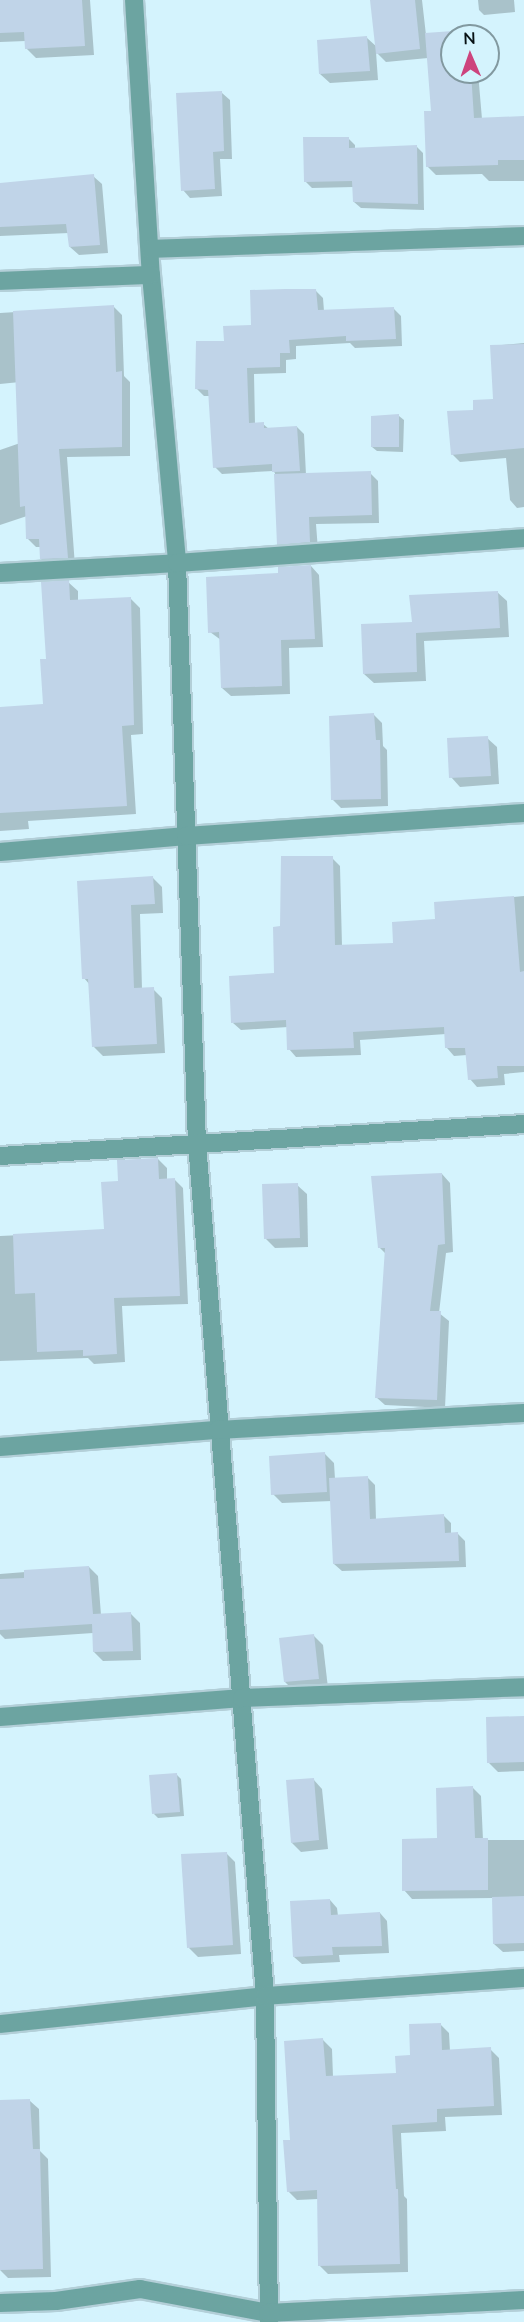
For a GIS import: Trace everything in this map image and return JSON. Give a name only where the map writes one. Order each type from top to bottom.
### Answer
[{"type":"street","points":[[134,0],[151,274],[177,563],[196,1143],[265,1996],[268,2318]]},
{"type":"street","points":[[150,249],[524,236]]},
{"type":"street","points":[[0,281],[151,274]]},
{"type":"street","points":[[0,573],[177,563],[524,538]]},
{"type":"street","points":[[0,852],[186,836],[524,813]]},
{"type":"street","points":[[0,1156],[524,1124]]},
{"type":"street","points":[[0,1447],[218,1430],[524,1413]]},
{"type":"street","points":[[0,1717],[242,1698],[524,1687]]},
{"type":"street","points":[[0,2024],[265,1996],[524,1978]]},
{"type":"street","points":[[0,2303],[56,2301],[140,2289],[268,2318],[524,2300]]},
{"type":"building","points":[[0,0],[82,0],[85,46],[25,49],[24,32],[0,33]]},
{"type":"building","points":[[370,0],[415,0],[420,49],[376,54]]},
{"type":"building","points":[[440,32],[440,84],[472,84],[474,118],[524,116],[524,160],[498,160],[498,165],[426,167],[424,111],[431,111],[425,33]]},
{"type":"building","points":[[367,36],[370,71],[319,74],[317,40]]},
{"type":"building","points":[[222,91],[224,151],[213,152],[215,189],[181,191],[176,93]]},
{"type":"building","points":[[303,137],[349,137],[349,148],[417,145],[418,204],[353,202],[352,181],[304,182]]},
{"type":"building","points":[[94,174],[100,245],[69,247],[66,224],[0,227],[0,183]]},
{"type":"building","points":[[316,289],[318,310],[394,307],[396,339],[346,341],[346,336],[289,340],[290,353],[280,353],[280,367],[247,368],[249,423],[264,422],[264,428],[297,426],[300,471],[272,472],[272,464],[213,468],[208,390],[195,389],[196,341],[224,341],[223,326],[251,325],[250,290]]},
{"type":"building","points":[[114,305],[116,372],[122,371],[122,447],[59,449],[68,558],[40,559],[39,539],[26,539],[25,506],[20,507],[13,311]]},
{"type":"building","points":[[524,344],[524,448],[451,455],[447,411],[473,410],[473,400],[493,399],[490,345]]},
{"type":"building","points":[[399,414],[399,447],[371,447],[371,416]]},
{"type":"building","points":[[371,471],[372,515],[309,517],[310,542],[277,545],[274,474]]},
{"type":"building","points":[[311,565],[315,639],[281,640],[282,686],[221,688],[219,632],[208,633],[206,577],[278,573],[278,567]]},
{"type":"building","points":[[69,580],[70,600],[131,597],[134,725],[122,726],[127,806],[0,813],[0,707],[43,704],[40,659],[46,659],[41,582]]},
{"type":"building","points":[[498,591],[500,628],[416,633],[417,672],[363,674],[361,624],[412,622],[409,595]]},
{"type":"building","points":[[374,713],[376,740],[380,740],[381,799],[331,800],[329,716]]},
{"type":"building","points":[[488,736],[491,776],[449,778],[447,738]]},
{"type":"building","points":[[281,856],[333,856],[335,945],[393,943],[392,922],[435,919],[434,902],[514,896],[520,972],[524,971],[524,1066],[497,1066],[498,1078],[468,1080],[465,1048],[445,1048],[444,1027],[353,1032],[354,1048],[287,1050],[286,1020],[231,1023],[229,976],[274,973],[273,927],[280,926]]},
{"type":"building","points":[[153,876],[155,904],[131,905],[134,988],[154,987],[157,1044],[92,1047],[88,979],[82,979],[77,881]]},
{"type":"building","points":[[158,1158],[159,1179],[175,1178],[180,1296],[114,1298],[117,1354],[83,1356],[83,1350],[37,1352],[35,1293],[15,1294],[13,1234],[104,1229],[101,1182],[118,1181],[117,1160]]},
{"type":"building","points":[[442,1173],[445,1244],[438,1245],[430,1311],[441,1311],[437,1400],[375,1398],[385,1248],[378,1248],[371,1176]]},
{"type":"building","points":[[298,1183],[300,1238],[264,1239],[262,1184]]},
{"type":"building","points":[[325,1452],[327,1492],[271,1495],[269,1456]]},
{"type":"building","points":[[368,1476],[370,1519],[444,1514],[445,1533],[458,1532],[459,1561],[333,1564],[329,1478]]},
{"type":"building","points":[[89,1566],[93,1614],[131,1612],[133,1651],[93,1652],[92,1624],[0,1630],[0,1579],[24,1578],[24,1570]]},
{"type":"building","points":[[314,1634],[319,1679],[284,1682],[279,1638]]},
{"type":"building","points":[[524,1716],[524,1762],[487,1763],[486,1717]]},
{"type":"building","points":[[177,1773],[180,1812],[152,1814],[149,1775]]},
{"type":"building","points":[[314,1778],[319,1840],[291,1843],[286,1780]]},
{"type":"building","points":[[473,1786],[475,1838],[488,1838],[488,1890],[402,1891],[402,1839],[437,1838],[436,1788]]},
{"type":"building","points":[[227,1852],[233,1945],[187,1948],[181,1854]]},
{"type":"building","points":[[524,1896],[524,1943],[493,1944],[492,1897]]},
{"type":"building","points":[[330,1899],[331,1915],[380,1912],[382,1946],[332,1947],[333,1955],[293,1957],[290,1901]]},
{"type":"building","points":[[441,2023],[442,2050],[491,2047],[494,2106],[437,2109],[437,2122],[392,2125],[396,2189],[398,2189],[400,2264],[318,2266],[317,2190],[287,2192],[283,2140],[290,2140],[284,2041],[323,2038],[326,2076],[396,2073],[395,2056],[410,2055],[409,2024]]},
{"type":"building","points":[[30,2099],[33,2149],[40,2149],[43,2269],[0,2270],[0,2100]]}]
